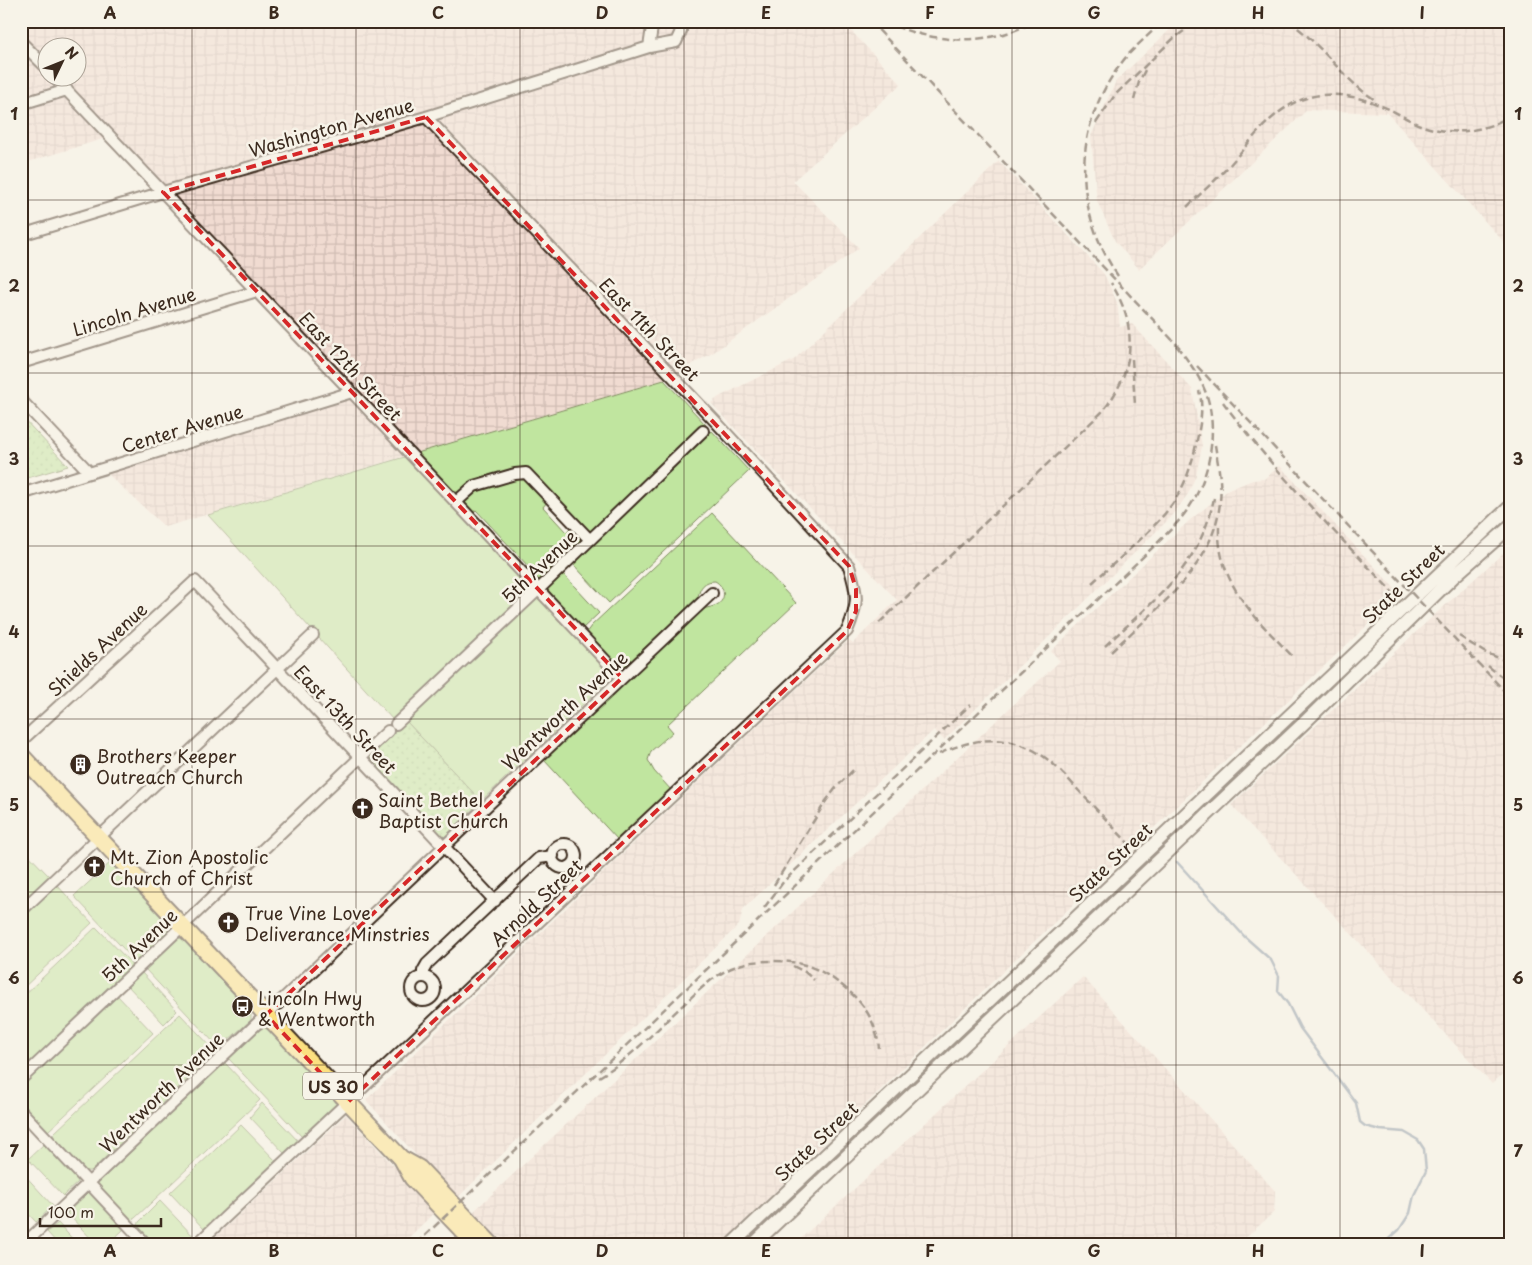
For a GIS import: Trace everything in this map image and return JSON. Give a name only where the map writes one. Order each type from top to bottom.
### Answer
[{"type":"main road","name":"US 30","points":[[21,755],[401,1158],[412,1178],[475,1244]]},
{"type":"main road","name":"US 30","points":[[401,1158],[419,1168],[491,1244]]},
{"type":"street","points":[[649,48],[653,21]]},
{"type":"street","name":"Washington Avenue","points":[[21,235],[163,192],[426,117],[649,48],[676,42],[681,31],[678,21]]},
{"type":"street","points":[[21,42],[38,59]]},
{"type":"street","points":[[21,104],[67,90]]},
{"type":"street","name":"East 12th Street","points":[[67,90],[622,678]]},
{"type":"street","name":"East 11th Street","points":[[426,117],[715,421],[849,566]]},
{"type":"street","name":"Lincoln Avenue","points":[[21,363],[257,291]]},
{"type":"street","name":"Center Avenue","points":[[21,494],[352,392]]},
{"type":"street","points":[[21,400],[90,473]]},
{"type":"street","name":"5th Avenue","points":[[21,1079],[539,589],[703,431]]},
{"type":"street","points":[[456,502],[469,490],[478,485],[515,474],[526,473],[590,540]]},
{"type":"street","name":"State Street","points":[[732,1244],[1511,506]]},
{"type":"street","name":"State Street","points":[[754,1244],[1324,703],[1453,577],[1511,526]]},
{"type":"street","name":"Arnold Street","points":[[197,1244],[847,631],[856,611],[856,589],[849,566]]},
{"type":"street","name":"East 13th Street","points":[[195,581],[495,901]]},
{"type":"street","name":"Shields Avenue","points":[[21,741],[195,581]]},
{"type":"street","name":"Wentworth Avenue","points":[[24,1244],[712,593]]},
{"type":"street","points":[[21,911],[313,634]]},
{"type":"street","points":[[423,977],[423,971],[427,964],[540,858],[553,856]]},
{"type":"street","points":[[21,1111],[146,1244]]},
{"type":"highlighted area","points":[[426,117],[849,566],[856,589],[856,611],[847,631],[348,1102],[266,1015],[622,678],[163,192]]},
{"type":"shaded area","points":[[21,21],[842,21],[901,84],[793,181],[859,248],[714,352],[666,379],[165,527],[97,464],[344,390],[106,138],[21,164]]},
{"type":"shaded area","points":[[1179,21],[1511,21],[1511,250],[1387,113],[1307,110],[1139,269],[1115,241],[1097,201],[1091,136],[1116,81]]},
{"type":"shaded area","points":[[999,161],[1104,274],[1117,302],[1120,327],[1132,324],[1192,389],[1202,446],[1196,475],[1188,494],[1173,515],[944,740],[934,730],[743,909],[739,925],[456,1199],[366,1100],[849,640],[853,643],[897,600],[711,403],[719,397],[795,359]]},
{"type":"shaded area","points":[[1280,466],[1400,594],[1019,956],[721,1244],[499,1244],[472,1213],[1060,661],[1051,651],[1190,520],[1228,490],[1253,480],[1264,479]]},
{"type":"shaded area","points":[[1511,546],[1511,1066],[1492,1084],[1231,805]]},
{"type":"shaded area","points":[[1083,977],[1275,1191],[1274,1212],[1239,1244],[795,1244]]},
{"type":"shaded area","points":[[346,1115],[436,1211],[402,1244],[208,1244]]},
{"type":"green space","points":[[664,380],[706,425],[592,532],[587,531],[528,469],[523,468],[499,473],[475,481],[456,492],[452,491],[417,453]]},
{"type":"green space","points":[[21,416],[68,466],[21,480]]},
{"type":"green space","points":[[712,431],[749,471],[609,603],[573,564]]},
{"type":"green space","points":[[408,456],[532,589],[393,720],[208,515]]},
{"type":"green space","points":[[523,477],[547,502],[543,507],[566,532],[572,528],[582,538],[582,542],[539,582],[527,571],[528,566],[476,510],[472,513],[465,503],[465,500],[477,490]]},
{"type":"green space","points":[[712,513],[796,603],[667,725],[673,732],[651,751],[648,760],[654,771],[671,790],[618,840],[544,760],[702,610],[714,606],[721,601],[724,594],[719,584],[715,581],[705,583],[698,597],[623,668],[620,668],[586,633],[591,626]]},
{"type":"green space","points":[[563,574],[599,613],[582,629],[546,590]]},
{"type":"green space","points":[[539,597],[614,675],[481,801],[405,720]]},
{"type":"green space","points":[[405,720],[481,801],[444,837],[368,758]]},
{"type":"green space","points":[[21,847],[49,876],[22,903]]},
{"type":"green space","points":[[112,861],[168,925],[168,931],[137,961],[74,896]]},
{"type":"green space","points":[[56,884],[92,923],[21,990],[21,916]]},
{"type":"green space","points":[[96,927],[131,963],[131,967],[25,1068],[21,1064],[21,998]]},
{"type":"green space","points":[[177,938],[183,939],[251,1012],[251,1020],[219,1048],[144,968]]},
{"type":"green space","points":[[142,973],[177,1011],[164,1024],[127,985],[138,974]]},
{"type":"green space","points":[[116,994],[153,1033],[48,1131],[21,1103],[21,1083]]},
{"type":"green space","points":[[180,1014],[216,1052],[91,1171],[86,1171],[53,1136],[54,1133]]},
{"type":"green space","points":[[264,1028],[269,1030],[335,1101],[336,1105],[303,1138],[229,1059],[259,1030]]},
{"type":"green space","points":[[225,1063],[260,1100],[131,1220],[98,1183]]},
{"type":"green space","points":[[262,1103],[299,1142],[285,1154],[250,1117]]},
{"type":"green space","points":[[241,1125],[277,1162],[205,1230],[170,1193]]},
{"type":"green space","points":[[45,1143],[79,1180],[63,1196],[28,1159]]},
{"type":"green space","points":[[21,1171],[53,1206],[36,1222],[21,1206]]},
{"type":"green space","points":[[90,1191],[124,1227],[108,1244],[96,1244],[67,1213]]},
{"type":"green space","points":[[160,1201],[196,1239],[191,1244],[153,1244],[138,1228],[139,1222]]},
{"type":"green space","points":[[58,1223],[77,1244],[58,1244],[47,1232]]},
{"type":"waterway","points":[[1177,862],[1244,936],[1271,960],[1279,976],[1278,991],[1288,1004],[1300,1028],[1356,1103],[1360,1122],[1365,1126],[1380,1130],[1404,1132],[1418,1140],[1424,1149],[1426,1171],[1414,1195],[1410,1213],[1399,1230],[1383,1244]]},
{"type":"railway","points":[[870,21],[1180,348]]},
{"type":"railway","points":[[884,21],[902,29],[921,34],[940,38],[960,39],[999,35],[1035,21]]},
{"type":"railway","points":[[1118,276],[1103,249],[1092,221],[1086,193],[1084,164],[1088,136],[1096,108],[1109,82],[1127,56],[1163,21]]},
{"type":"railway","points":[[1096,123],[1115,95],[1173,39],[1197,21]]},
{"type":"railway","points":[[1288,21],[1311,40],[1353,83],[1377,101]]},
{"type":"railway","points":[[1134,100],[1139,82],[1145,70]]},
{"type":"railway","points":[[1187,207],[1223,172],[1272,118],[1302,99],[1327,95],[1352,97],[1377,104],[1423,126],[1445,131],[1480,129],[1511,115]]},
{"type":"railway","points":[[879,623],[1102,412],[1113,397],[1127,365],[1129,333],[1126,316],[1111,283]]},
{"type":"railway","points":[[416,1244],[1146,554],[1178,521],[1196,497],[1207,469],[1212,439],[1212,424],[1207,396],[1201,382],[1175,344]]},
{"type":"railway","points":[[1132,359],[1135,405]]},
{"type":"railway","points":[[1197,366],[1511,698]]},
{"type":"railway","points":[[1092,583],[1150,530],[1178,495],[1190,468],[1197,440],[1201,409],[1199,391]]},
{"type":"railway","points":[[1223,402],[1285,478],[1398,598]]},
{"type":"railway","points":[[1111,652],[1180,586],[1207,547],[1215,526],[1220,502],[1220,481],[1215,445]]},
{"type":"railway","points":[[1105,646],[1173,581],[1198,544],[1207,523],[1214,498]]},
{"type":"railway","points":[[1219,527],[1220,548],[1232,584],[1253,615],[1294,658]]},
{"type":"railway","points":[[1459,636],[1484,652],[1511,663]]},
{"type":"railway","points":[[1488,666],[1511,684]]},
{"type":"railway","points":[[764,908],[784,881],[970,705]]},
{"type":"railway","points":[[939,754],[968,743],[983,741],[1012,742],[1026,747],[1040,754],[1056,767],[1132,847]]},
{"type":"railway","points":[[774,885],[826,801],[855,768]]},
{"type":"railway","points":[[599,1077],[633,1052],[694,994],[713,979],[734,967],[754,962],[783,961],[798,963],[819,970],[832,978],[850,992],[864,1008],[874,1026],[879,1048]]},
{"type":"railway","points":[[793,966],[805,972],[814,980]]},
{"type":"place","name":"Brothers Keeper Outreach Church","points":[[80,765]]},
{"type":"place","name":"Saint Bethel Baptist Church","points":[[362,809]]},
{"type":"place","name":"Mt. Zion Apostolic Church of Christ","points":[[94,866]]},
{"type":"place","name":"True Vine Love Deliverance Minstries","points":[[229,922]]},
{"type":"place","name":"Lincoln Hwy & Wentworth","points":[[242,1007]]}]
